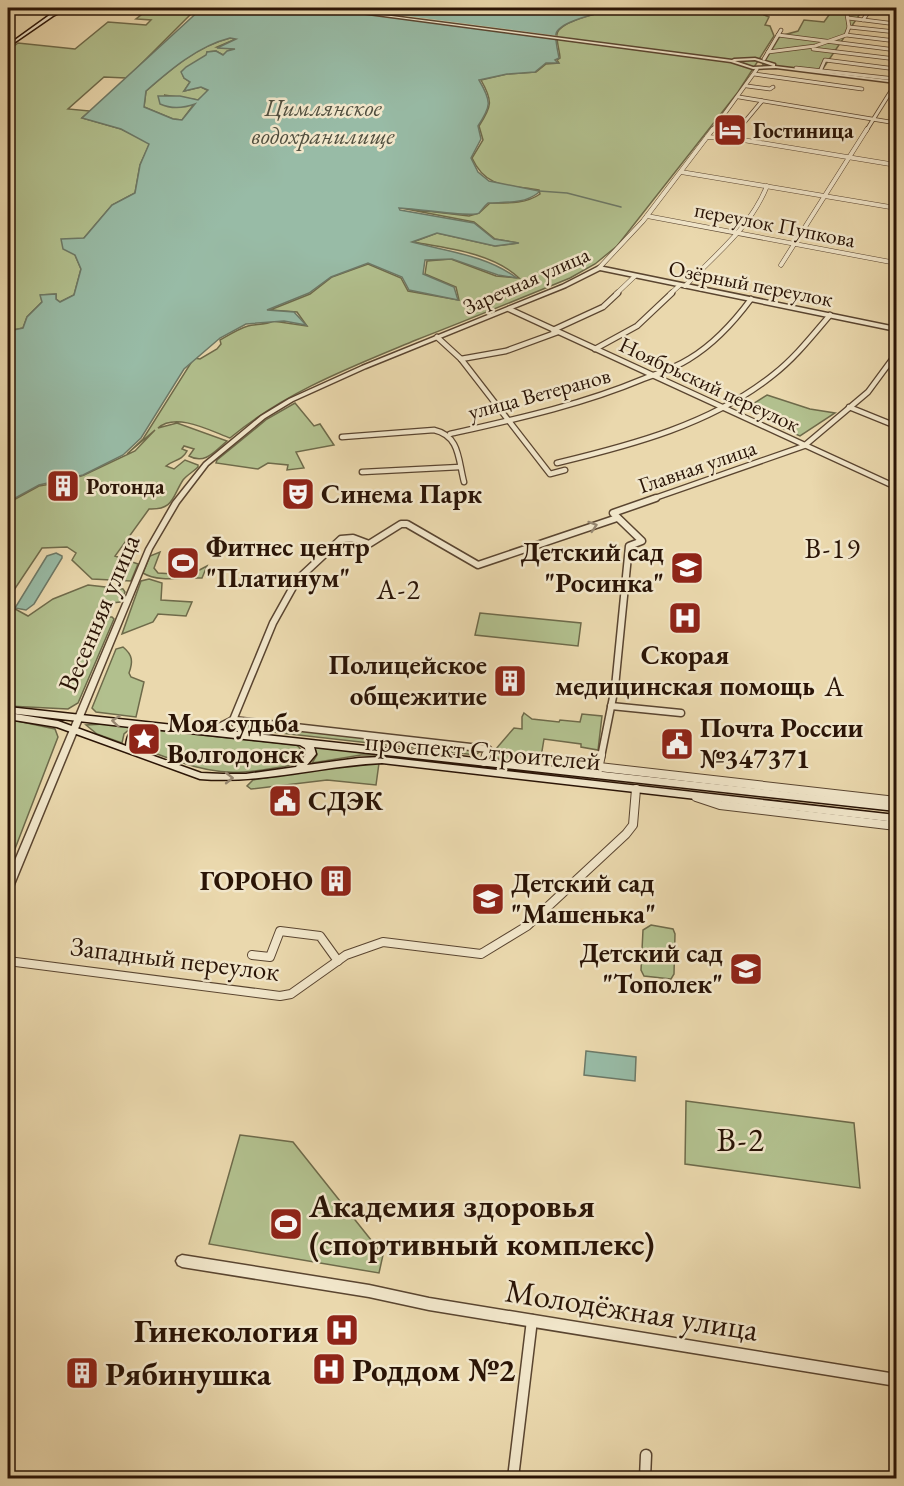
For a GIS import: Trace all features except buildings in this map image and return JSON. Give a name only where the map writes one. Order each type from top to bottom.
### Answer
[{"type":"main road","points":[[8,45],[60,8]]},
{"type":"main road","points":[[8,45],[52,15],[67,8]]},
{"type":"main road","name":"проспект Строителей","points":[[8,710],[484,762],[598,771],[897,808]]},
{"type":"main road","name":"проспект Строителей","points":[[8,716],[58,724],[74,732],[200,776],[222,779],[297,771],[359,760],[382,760],[897,819]]},
{"type":"main road","points":[[137,753],[131,746],[131,737],[136,732],[154,725]]},
{"type":"main road","points":[[297,771],[307,763],[311,754],[309,747],[300,741]]},
{"type":"street","points":[[325,8],[742,61],[764,59],[796,69],[897,82]]},
{"type":"street","points":[[339,8],[624,46]]},
{"type":"street","points":[[846,8],[849,27],[846,34]]},
{"type":"street","points":[[863,20],[871,8]]},
{"type":"street","points":[[891,8],[897,10]]},
{"type":"street","points":[[848,18],[897,24]]},
{"type":"street","points":[[849,27],[897,32]]},
{"type":"street","name":"Заречная улица","points":[[291,400],[358,369],[509,309],[599,268],[620,250],[739,97],[782,30]]},
{"type":"street","points":[[768,52],[805,48],[830,42],[846,34],[897,41]]},
{"type":"street","points":[[778,35],[897,50]]},
{"type":"street","points":[[805,48],[897,59]]},
{"type":"street","points":[[820,69],[825,60],[897,69]]},
{"type":"street","points":[[742,61],[747,67],[756,71],[781,78],[862,90]]},
{"type":"street","points":[[756,71],[820,69],[897,82]]},
{"type":"street","points":[[777,83],[781,78]]},
{"type":"street","points":[[781,265],[897,82]]},
{"type":"street","points":[[747,86],[770,89],[773,87]]},
{"type":"street","points":[[890,95],[897,96]]},
{"type":"street","points":[[739,97],[897,123]]},
{"type":"street","points":[[730,139],[762,101]]},
{"type":"street","points":[[707,137],[897,165]]},
{"type":"street","points":[[681,172],[897,208]]},
{"type":"street","points":[[595,349],[637,326],[741,234],[762,201],[767,186]]},
{"type":"street","name":"переулок Пупкова","points":[[647,216],[897,263]]},
{"type":"street","name":"Озёрный переулок","points":[[599,268],[897,329]]},
{"type":"street","points":[[460,359],[506,351],[556,331],[603,307],[635,276]]},
{"type":"street","name":"улица Ветеранов","points":[[342,437],[434,430],[450,434],[507,422],[581,402],[653,376],[695,356],[711,344],[741,314],[751,299]]},
{"type":"street","name":"Ноябрьский переулок","points":[[509,309],[897,488]]},
{"type":"street","points":[[557,463],[636,442],[721,407],[766,380],[808,341],[830,315]]},
{"type":"street","points":[[437,337],[460,359],[507,422],[550,474],[566,470]]},
{"type":"street","name":"Главная улица","points":[[233,720],[273,623],[297,580],[341,539],[353,538],[369,544],[401,524],[407,524],[478,565],[804,446],[829,427],[889,369],[897,354]]},
{"type":"street","name":"Весенняя улица","points":[[8,887],[149,549],[176,502],[206,464],[242,432],[291,400]]},
{"type":"street","points":[[849,407],[897,426]]},
{"type":"street","points":[[450,434],[464,482]]},
{"type":"street","points":[[362,472],[460,467]]},
{"type":"street","points":[[615,515],[642,541],[629,546],[611,706],[598,771],[897,801]]},
{"type":"street","points":[[611,706],[681,712]]},
{"type":"street","points":[[233,720],[244,735]]},
{"type":"street","points":[[211,731],[233,720],[488,749],[484,762]]},
{"type":"street","name":"Западный переулок","points":[[8,961],[280,996],[291,994],[338,960],[368,944],[384,942],[481,954],[516,935],[626,834],[633,825],[636,789]]},
{"type":"street","points":[[685,794],[720,805],[897,826]]},
{"type":"street","points":[[252,955],[270,957],[280,931],[320,936],[338,960]]},
{"type":"street","name":"Молодёжная улица","points":[[182,1261],[897,1380]]},
{"type":"street","points":[[513,1479],[532,1320]]},
{"type":"street","points":[[645,1479],[646,1455]]},
{"type":"shaded area","points":[[150,8],[194,11],[126,78],[104,77],[68,109],[90,111],[82,118],[121,129],[150,143],[140,165],[135,193],[112,205],[84,238],[75,255],[81,269],[74,295],[60,302],[56,299],[56,294],[41,295],[42,302],[27,317],[23,328],[8,331],[8,51],[18,43],[75,49],[108,22],[146,25],[151,20],[136,19]]},
{"type":"shaded area","points":[[618,8],[769,8],[764,15],[769,17],[765,25],[770,26],[774,36],[738,92],[617,246],[595,264],[570,278],[319,382],[273,407],[230,438],[184,422],[165,424],[158,428],[177,423],[227,441],[210,456],[200,459],[189,456],[194,449],[184,446],[182,449],[187,451],[185,454],[166,466],[174,469],[185,460],[198,467],[183,480],[168,505],[149,509],[115,556],[138,564],[131,581],[92,579],[72,560],[76,553],[67,547],[42,548],[8,599],[8,503],[39,486],[63,482],[84,475],[135,451],[155,430],[127,454],[143,439],[194,358],[200,359],[217,349],[221,344],[220,340],[244,327],[273,321],[307,326],[297,312],[270,310],[310,294],[332,277],[368,264],[401,278],[408,291],[459,300],[456,287],[425,274],[427,261],[451,259],[496,276],[519,278],[483,257],[455,249],[413,242],[437,233],[495,246],[518,243],[495,239],[474,222],[401,208],[469,216],[479,213],[490,203],[523,201],[540,194],[539,190],[508,186],[491,180],[484,175],[472,158],[483,140],[479,126],[489,108],[488,93],[481,80],[507,74],[536,72],[546,64],[559,63],[557,34],[560,29],[574,21]]},
{"type":"shaded area","points":[[822,8],[864,8],[820,73],[762,66],[780,36],[798,31],[804,20],[824,22],[829,15],[820,11]]},
{"type":"shaded area","points":[[230,38],[236,39],[217,47],[235,49],[223,55],[216,51],[207,52],[207,55],[182,72],[184,78],[190,82],[184,91],[201,87],[209,91],[198,100],[164,95],[195,103],[182,120],[173,119],[144,107],[146,91],[175,67],[196,52]]},
{"type":"shaded area","points":[[767,395],[810,409],[835,413],[800,436],[784,429],[792,423],[753,404]]},
{"type":"shaded area","points":[[295,403],[314,426],[320,424],[334,445],[296,452],[304,468],[287,470],[288,465],[268,463],[258,469],[216,463],[267,419]]},
{"type":"shaded area","points":[[160,552],[154,568],[158,573],[190,575],[207,566],[202,578],[164,579],[143,573],[150,556]]},
{"type":"shaded area","points":[[149,579],[162,583],[161,600],[192,602],[186,616],[158,614],[153,622],[122,634],[141,581]]},
{"type":"shaded area","points":[[88,585],[123,589],[125,592],[120,602],[112,603],[105,617],[114,619],[78,703],[68,709],[8,706],[8,605],[28,616],[53,599]]},
{"type":"shaded area","points":[[480,613],[581,623],[578,646],[475,635]]},
{"type":"shaded area","points":[[123,647],[131,659],[129,673],[131,677],[144,682],[136,717],[96,712],[92,708],[116,649]]},
{"type":"shaded area","points":[[524,713],[532,719],[559,722],[560,720],[580,722],[582,714],[602,716],[598,750],[581,747],[581,744],[544,739],[541,757],[526,753],[525,756],[511,755],[509,760],[489,757],[514,728],[522,729]]},
{"type":"shaded area","points":[[8,719],[55,729],[58,737],[8,867]]},
{"type":"shaded area","points":[[243,722],[481,750],[476,755],[246,729],[241,724]]},
{"type":"shaded area","points":[[86,725],[132,727],[124,734],[122,743],[97,734]]},
{"type":"shaded area","points":[[154,730],[297,745],[305,754],[299,762],[292,765],[260,770],[233,772],[206,769],[140,747],[137,743],[139,737]]},
{"type":"shaded area","points":[[314,746],[380,753],[380,755],[361,755],[312,763],[317,755]]},
{"type":"shaded area","points":[[357,763],[379,763],[376,785],[327,780],[251,789],[247,786],[253,780]]},
{"type":"shaded area","points":[[651,925],[673,929],[675,934],[674,974],[671,979],[644,976],[641,970],[643,930]]},
{"type":"shaded area","points":[[686,1101],[854,1123],[860,1188],[685,1164]]},
{"type":"shaded area","name":"Академия здоровья (спортивный комплекс)","points":[[240,1135],[293,1142],[383,1255],[379,1273],[209,1244]]},
{"type":"water","name":"Цимлянское водохранилище","points":[[202,8],[617,8],[573,21],[559,29],[556,34],[556,43],[559,58],[555,60],[558,63],[546,63],[535,72],[507,74],[479,80],[488,104],[478,126],[481,139],[471,158],[478,172],[489,181],[539,191],[538,193],[521,201],[488,203],[479,213],[474,214],[399,208],[474,223],[494,239],[519,243],[495,246],[437,233],[412,242],[479,259],[517,278],[498,275],[452,259],[425,260],[423,274],[454,287],[458,300],[409,290],[402,277],[368,263],[331,277],[309,293],[267,310],[294,312],[306,325],[284,321],[246,324],[220,338],[184,369],[141,438],[123,455],[83,475],[39,485],[8,502],[8,331],[23,328],[27,317],[42,302],[40,295],[56,294],[56,299],[60,302],[74,295],[81,269],[75,255],[63,249],[61,239],[84,238],[112,205],[135,193],[140,165],[149,144],[121,129],[82,118]],"holes":[[[230,38],[236,39],[217,48],[235,49],[223,55],[216,51],[207,52],[181,72],[190,82],[184,91],[201,87],[208,90],[198,100],[180,96],[158,96],[160,104],[169,107],[195,104],[182,120],[173,119],[144,107],[146,91],[175,67],[207,47]]]},
{"type":"water","points":[[56,553],[62,558],[34,604],[26,610],[15,608],[47,556]]},
{"type":"water","points":[[586,1051],[636,1057],[635,1081],[584,1075]]},
{"type":"pier","points":[[318,8],[346,8],[559,36],[560,40]]},
{"type":"waterway","points":[[539,191],[567,193],[621,207]]},
{"type":"place","name":"Гостиница","points":[[730,130]]},
{"type":"place","name":"Ротонда","points":[[63,486]]},
{"type":"place","name":"Синема Парк","points":[[298,494]]},
{"type":"place","name":"Фитнес центр \"Платинум\"","points":[[183,563]]},
{"type":"place","name":"Детский сад \"Росинка\"","points":[[687,568]]},
{"type":"place","name":"Скорая медицинская помощь","points":[[685,618]]},
{"type":"place","name":"Полицейское общежитие","points":[[510,681]]},
{"type":"place","name":"Моя судьба Волгодонск","points":[[144,739]]},
{"type":"place","name":"Почта России №347371","points":[[677,744]]},
{"type":"place","name":"СДЭК","points":[[285,801]]},
{"type":"place","name":"ГОРОНО","points":[[336,881]]},
{"type":"place","name":"Детский сад \"Машенька\"","points":[[488,899]]},
{"type":"place","name":"Детский сад \"Тополек\"","points":[[746,969]]},
{"type":"place","name":"Академия здоровья (спортивный комплекс)","points":[[286,1224]]},
{"type":"place","name":"Гинекология","points":[[342,1330]]},
{"type":"place","name":"Роддом №2","points":[[329,1369]]},
{"type":"place","name":"Рябинушка","points":[[82,1373]]},
{"type":"district","name":"В-19","points":[[833,548]]},
{"type":"district","name":"А-2","points":[[399,589]]},
{"type":"district","name":"А","points":[[835,686]]},
{"type":"district","name":"В-2","points":[[741,1139]]}]
